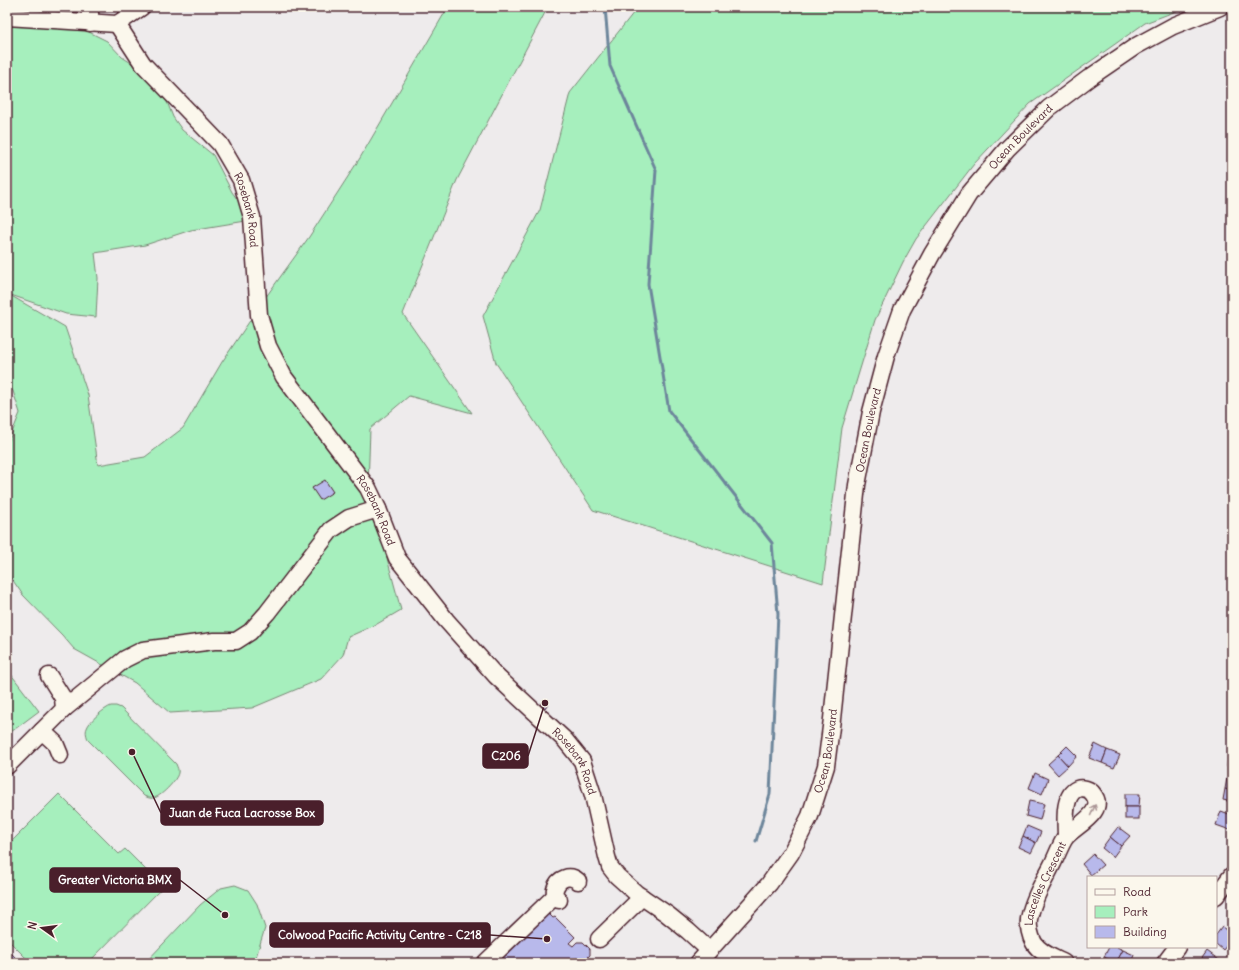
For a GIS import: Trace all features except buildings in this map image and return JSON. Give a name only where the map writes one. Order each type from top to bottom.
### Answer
[{"type":"street","points":[[90,7],[90,23]]},
{"type":"street","points":[[7,17],[117,24],[142,7]]},
{"type":"street","name":"Ocean Boulevard","points":[[698,963],[769,884],[791,853],[810,816],[826,766],[857,485],[871,412],[886,356],[902,310],[928,261],[969,194],[1007,149],[1049,108],[1089,78],[1136,46],[1173,26],[1220,7]]},
{"type":"street","name":"Rosebank Road","points":[[117,24],[142,64],[220,144],[241,180],[252,217],[259,315],[268,346],[284,377],[368,488],[378,509],[397,558],[446,620],[496,676],[565,740],[582,761],[593,795],[610,867],[617,876],[642,897],[667,914],[709,950]]},
{"type":"street","points":[[7,766],[64,709],[124,659],[143,650],[214,641],[236,641],[250,632],[331,530],[349,518],[378,509]]},
{"type":"street","points":[[49,676],[63,698],[64,709]]},
{"type":"street","points":[[42,731],[55,743],[60,754]]},
{"type":"street","name":"Lascelles Crescent","points":[[1064,963],[1041,950],[1034,943],[1030,932],[1029,921],[1032,908],[1038,894],[1066,837]]},
{"type":"street","points":[[1217,895],[1232,875]]},
{"type":"street","points":[[485,963],[557,898],[555,889],[558,882],[564,878],[570,877],[574,878],[578,882]]},
{"type":"street","points":[[599,940],[642,897]]},
{"type":"street","points":[[1164,963],[1176,948]]},
{"type":"green space","points":[[7,7],[58,7],[56,10],[75,28],[87,31],[107,41],[122,57],[159,81],[173,117],[182,130],[213,155],[232,192],[252,220],[191,230],[145,245],[95,253],[98,278],[96,317],[66,314],[8,294],[65,327],[88,395],[98,465],[145,457],[183,428],[222,362],[309,237],[360,158],[448,7],[548,7],[457,180],[403,314],[472,413],[409,396],[370,429],[368,488],[401,610],[377,624],[348,637],[343,655],[321,679],[252,708],[170,713],[135,683],[74,649],[23,595],[7,572],[7,445],[20,413],[13,391],[7,383]]},
{"type":"green space","points":[[638,7],[1187,7],[1145,23],[1030,104],[974,164],[916,239],[903,262],[875,320],[842,428],[823,583],[593,510],[496,363],[483,316],[540,210],[570,93]]},
{"type":"green space","points":[[7,669],[39,711],[7,735]]},
{"type":"green space","points":[[111,706],[121,708],[176,764],[178,771],[175,780],[160,795],[151,798],[144,796],[88,740],[86,731],[88,725],[105,709]]},
{"type":"green space","points":[[59,794],[119,854],[125,849],[163,887],[88,963],[31,963],[7,939],[7,846]]},
{"type":"green space","points":[[235,885],[248,890],[257,904],[265,928],[253,963],[145,963],[200,905],[221,888]]},
{"type":"waterway","points":[[605,7],[610,66],[656,170],[648,284],[669,411],[772,543],[778,614],[770,794],[756,841]]},
{"type":"place","name":"C206","points":[[545,703]]},
{"type":"place","name":"Juan de Fuca Lacrosse Box","points":[[132,752]]},
{"type":"place","name":"Greater Victoria BMX","points":[[225,915]]},
{"type":"place","name":"Colwood Pacific Activity Centre - C218","points":[[547,939]]}]
